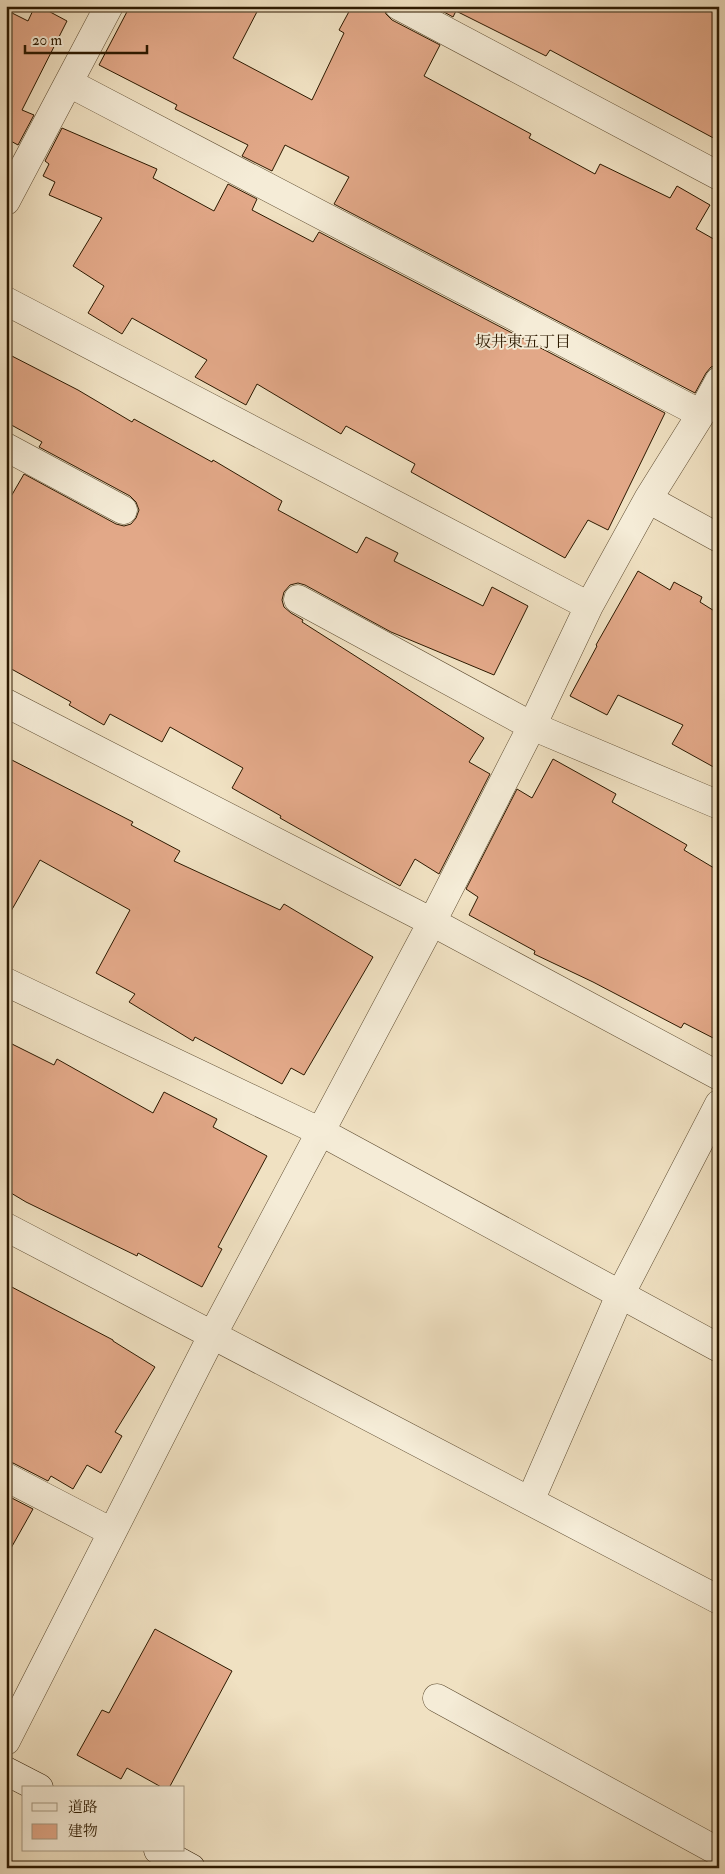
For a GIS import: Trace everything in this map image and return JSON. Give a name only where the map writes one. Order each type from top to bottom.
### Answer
[{"type":"street","points":[[9,188],[69,83],[109,6]]},
{"type":"street","points":[[399,6],[719,176]]},
{"type":"street","points":[[69,83],[701,414]]},
{"type":"street","points":[[6,301],[589,606]]},
{"type":"street","points":[[6,1740],[213,1334],[432,922],[532,726],[589,606],[648,499],[701,414],[719,381]]},
{"type":"street","points":[[6,447],[122,510]]},
{"type":"street","points":[[648,499],[719,538]]},
{"type":"street","points":[[298,599],[532,726],[719,805]]},
{"type":"street","points":[[6,703],[432,922],[719,1076]]},
{"type":"street","points":[[6,982],[320,1132],[719,1348]]},
{"type":"street","points":[[530,1501],[620,1295],[719,1104]]},
{"type":"street","points":[[6,1227],[719,1600]]},
{"type":"street","points":[[6,1477],[112,1532]]},
{"type":"street","points":[[437,1698],[719,1852]]},
{"type":"street","points":[[6,1771],[35,1786]]},
{"type":"street","points":[[162,1852],[191,1868]]},
{"type":"building","points":[[35,6],[39,6],[67,21],[22,110],[34,115],[18,145],[6,140],[6,10],[28,21]]},
{"type":"building","points":[[130,6],[260,6],[233,58],[312,100],[344,33],[339,30],[352,6],[383,6],[386,14],[392,20],[440,45],[424,76],[531,134],[529,138],[595,174],[600,164],[670,198],[677,186],[710,205],[696,229],[719,242],[719,365],[711,367],[695,393],[334,204],[349,177],[285,145],[272,171],[242,156],[248,145],[175,109],[177,105],[99,65]]},
{"type":"building","points":[[433,6],[719,6],[719,141],[550,50],[546,56],[456,11],[453,17]]},
{"type":"building","points":[[62,128],[157,169],[153,178],[214,211],[228,184],[257,199],[252,210],[313,242],[319,232],[665,413],[608,530],[588,520],[565,558],[411,472],[415,464],[346,426],[341,434],[257,384],[246,405],[195,377],[207,360],[132,318],[122,334],[88,313],[104,286],[73,266],[102,218],[49,195],[55,182],[43,176],[49,164],[45,161]]},
{"type":"building","points":[[6,353],[78,390],[132,422],[134,419],[212,462],[213,460],[282,501],[278,510],[357,553],[366,537],[398,553],[394,561],[483,606],[492,587],[528,606],[494,675],[391,632],[305,585],[298,583],[290,585],[284,592],[282,600],[284,607],[303,620],[302,622],[484,738],[469,762],[490,774],[439,874],[415,859],[400,886],[280,818],[281,816],[232,788],[243,768],[170,727],[162,742],[110,714],[104,725],[69,705],[71,702],[6,666],[6,505],[24,474],[116,524],[124,526],[131,524],[139,510],[136,502],[130,496],[39,447],[42,442],[6,422]]},
{"type":"building","points":[[638,571],[670,590],[674,582],[702,597],[700,602],[719,614],[719,770],[672,744],[683,725],[618,695],[607,715],[570,696],[596,645]]},
{"type":"building","points":[[6,757],[133,822],[131,825],[180,851],[174,861],[280,910],[284,904],[373,957],[304,1075],[291,1068],[282,1084],[195,1037],[193,1041],[129,1002],[135,994],[96,973],[130,910],[40,860],[6,920]]},
{"type":"building","points":[[553,759],[616,794],[612,802],[687,845],[684,850],[719,871],[719,1041],[684,1023],[681,1028],[593,982],[534,954],[535,951],[469,915],[478,897],[466,889],[517,789],[532,798]]},
{"type":"building","points":[[6,1041],[54,1065],[57,1059],[153,1113],[164,1092],[217,1119],[213,1127],[267,1156],[218,1247],[222,1249],[202,1287],[138,1253],[137,1256],[26,1202],[6,1190]]},
{"type":"building","points":[[6,1284],[113,1340],[155,1367],[115,1432],[122,1436],[101,1473],[87,1465],[73,1489],[51,1476],[48,1481],[13,1463],[6,1462]]},
{"type":"building","points":[[6,1495],[33,1509],[6,1557]]},
{"type":"building","points":[[155,1629],[232,1671],[170,1786],[159,1786],[127,1768],[121,1779],[77,1755],[102,1710],[109,1713]]},
{"type":"district","name":"坂井東五丁目","points":[[523,342]]}]
